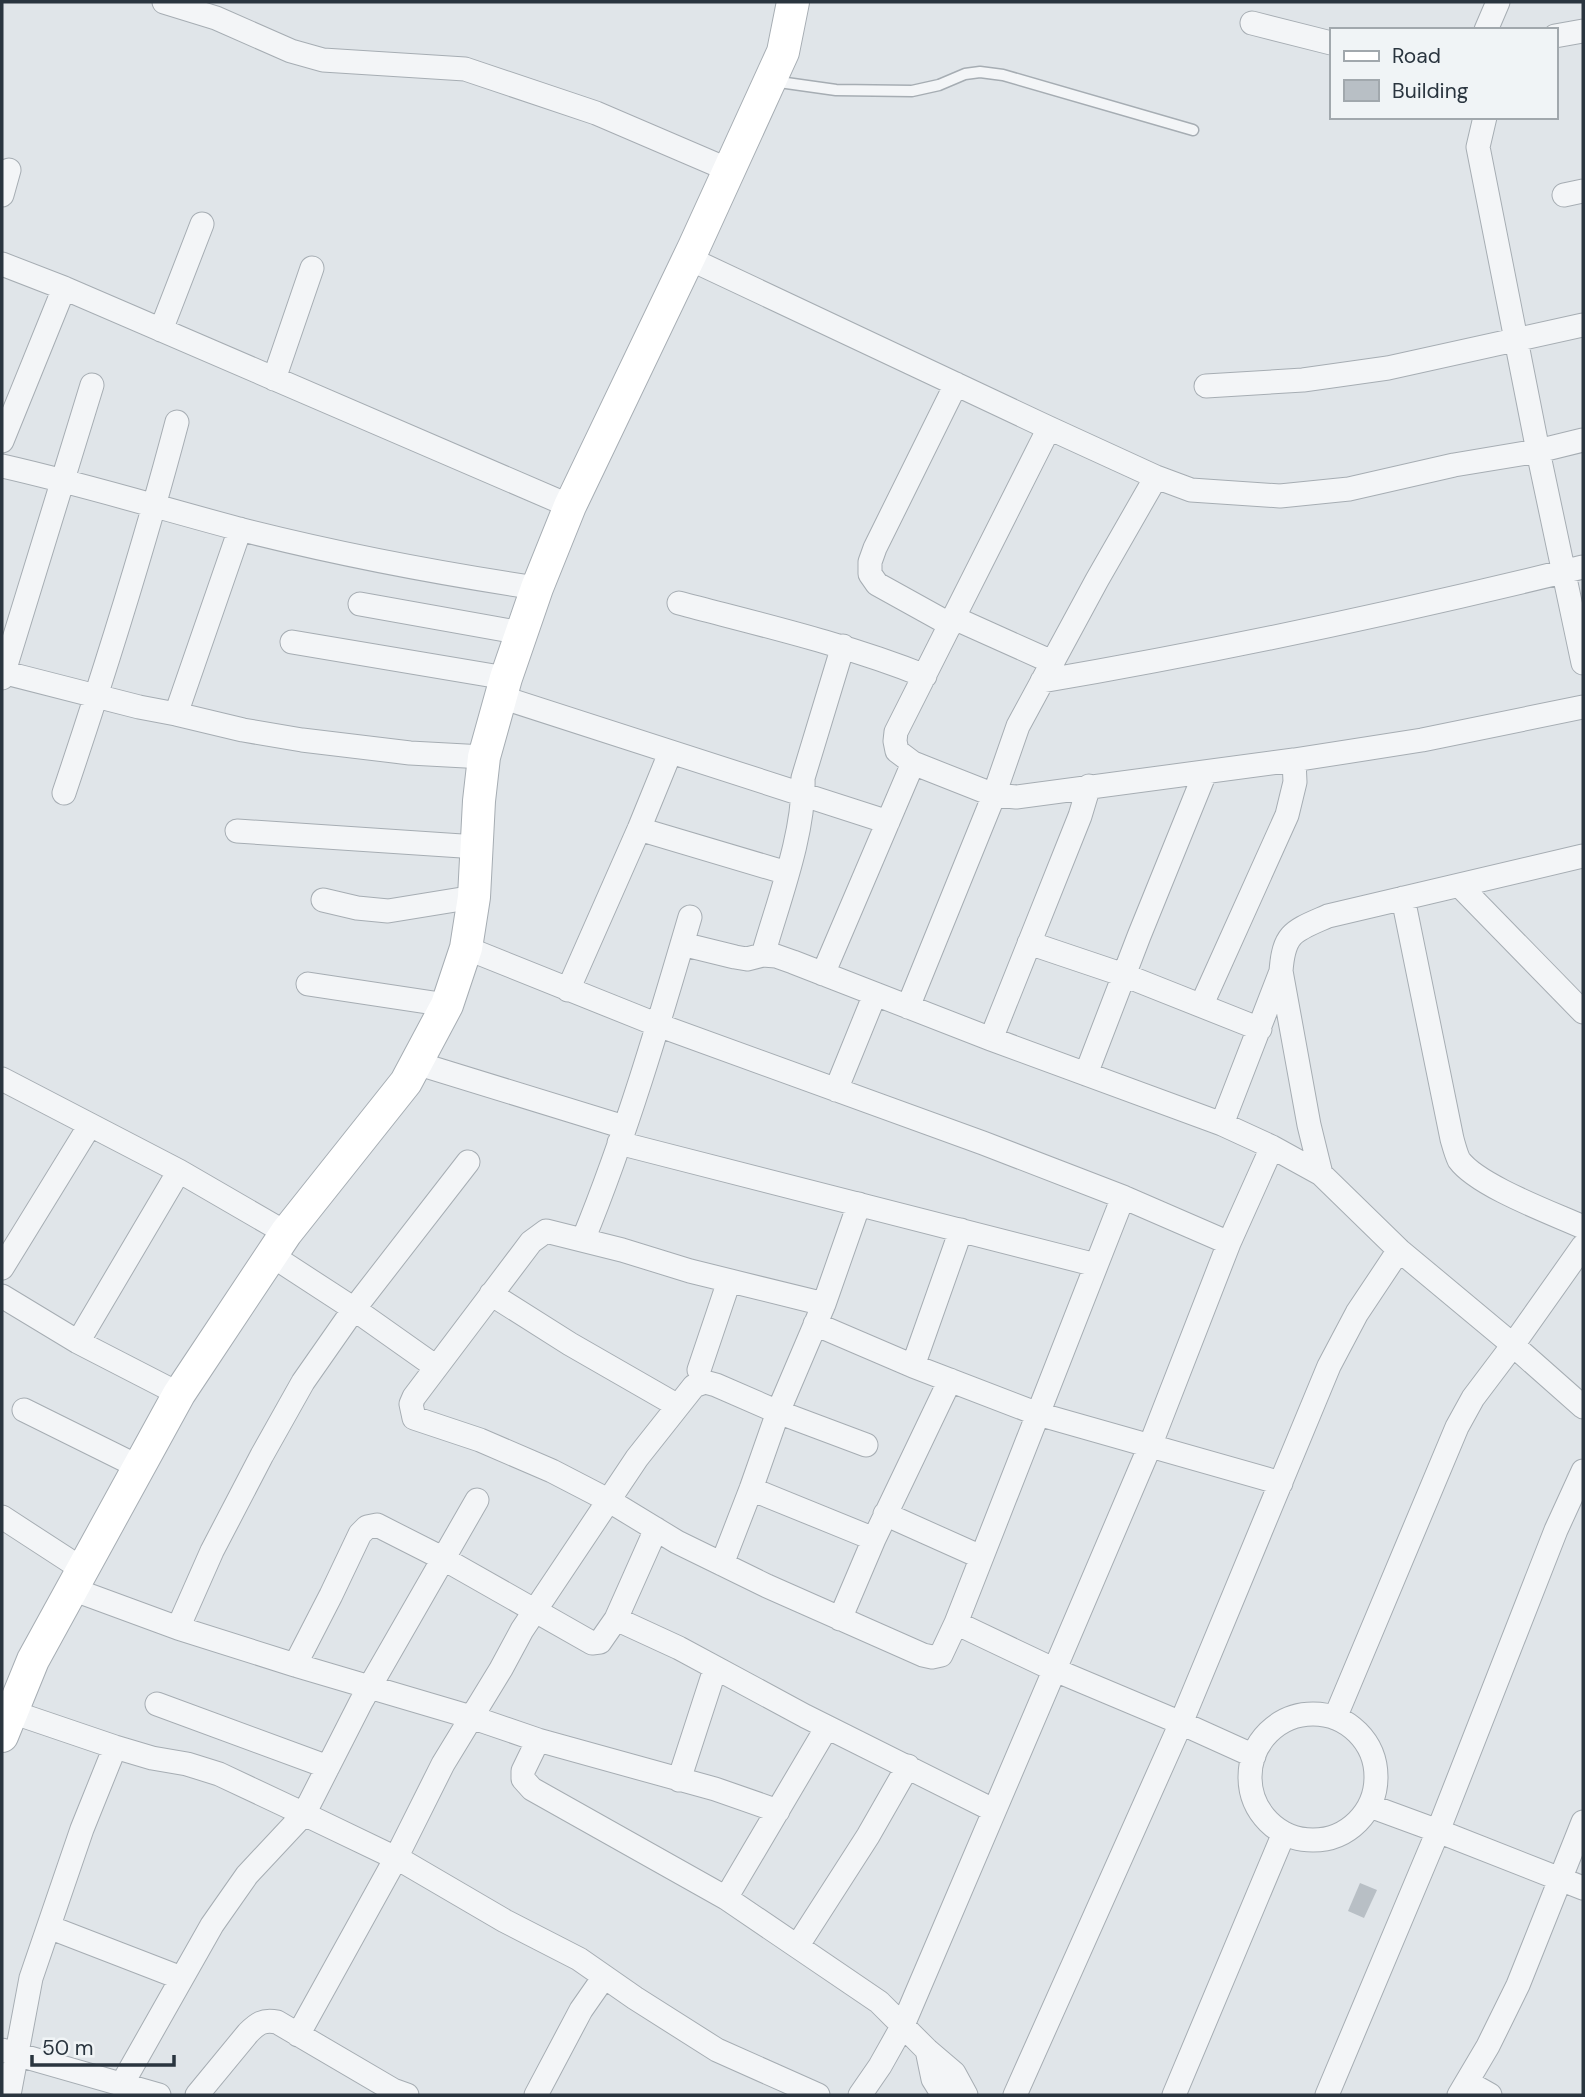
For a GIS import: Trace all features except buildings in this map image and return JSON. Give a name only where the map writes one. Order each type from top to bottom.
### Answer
[{"type":"main road","points":[[7,1724],[33,1660],[179,1394],[279,1244],[406,1082],[447,1004],[466,948],[474,897],[484,757],[503,688],[537,588],[570,506],[783,52],[793,2]]},
{"type":"street","points":[[164,2],[216,18],[291,51],[323,60],[465,69],[596,113],[729,170]]},
{"type":"street","points":[[1487,28],[1498,2]]},
{"type":"street","points":[[1252,23],[1330,43]]},
{"type":"street","points":[[1557,36],[1583,32]]},
{"type":"street","points":[[1485,119],[1478,147],[1538,451],[1573,570],[1583,663]]},
{"type":"street","points":[[2,195],[9,170]]},
{"type":"street","points":[[161,330],[202,224]]},
{"type":"street","points":[[688,258],[1049,428],[1191,490],[1280,496],[1349,489],[1583,440]]},
{"type":"street","points":[[2,264],[64,288],[570,506]]},
{"type":"street","points":[[274,379],[312,268]]},
{"type":"street","points":[[2,441],[64,288]]},
{"type":"street","points":[[1206,386],[1303,380],[1388,368],[1583,325]]},
{"type":"street","points":[[956,384],[890,515],[870,562],[870,574],[877,584],[1047,671],[1131,666],[1573,570]]},
{"type":"street","points":[[92,385],[2,674],[243,730],[410,753],[484,757]]},
{"type":"street","points":[[64,793],[155,505],[177,422]]},
{"type":"street","points":[[1049,428],[897,732],[897,751],[913,762],[994,795],[1016,797],[1205,773],[1422,740],[1583,707]]},
{"type":"street","points":[[2,466],[240,529],[443,573],[537,588]]},
{"type":"street","points":[[908,1007],[994,795],[1018,726],[1156,477]]},
{"type":"street","points":[[176,714],[240,529]]},
{"type":"street","points":[[679,603],[843,646],[925,676]]},
{"type":"street","points":[[360,604],[522,633]]},
{"type":"street","points":[[292,642],[503,688],[670,753],[888,822]]},
{"type":"street","points":[[763,955],[787,873],[804,795],[803,778],[843,646]]},
{"type":"street","points":[[568,990],[670,753]]},
{"type":"street","points":[[1202,1004],[1287,816],[1294,790],[1294,760]]},
{"type":"street","points":[[823,974],[913,762]]},
{"type":"street","points":[[1086,1073],[1205,773]]},
{"type":"street","points":[[991,1039],[1090,786]]},
{"type":"street","points":[[639,829],[787,873]]},
{"type":"street","points":[[237,831],[477,846]]},
{"type":"street","points":[[1222,1124],[1281,971],[1283,950],[1290,936],[1302,927],[1328,916],[1583,856]]},
{"type":"street","points":[[1460,886],[1583,1012]]},
{"type":"street","points":[[323,900],[357,908],[388,911],[474,897]]},
{"type":"street","points":[[1403,898],[1452,1139],[1459,1159],[1476,1175],[1499,1189],[1583,1227]]},
{"type":"street","points":[[583,1240],[622,1135],[690,917]]},
{"type":"street","points":[[1029,943],[1202,1004],[1260,1029]]},
{"type":"street","points":[[682,944],[747,959],[763,955],[776,956],[1222,1124],[1272,1147],[1321,1174],[1399,1250],[1513,1345],[1583,1408]]},
{"type":"street","points":[[466,948],[658,1025],[1123,1197],[1229,1243]]},
{"type":"street","points":[[1281,971],[1309,1125],[1321,1174]]},
{"type":"street","points":[[308,984],[447,1004]]},
{"type":"street","points":[[835,1090],[875,995]]},
{"type":"street","points":[[416,1063],[622,1135],[859,1204],[1096,1265]]},
{"type":"street","points":[[2,1081],[178,1171],[279,1244],[354,1309],[436,1367]]},
{"type":"street","points":[[2,1268],[90,1125]]},
{"type":"street","points":[[860,2095],[880,2066],[902,2025],[1150,1446],[1229,1243],[1272,1147]]},
{"type":"street","points":[[178,1628],[212,1551],[261,1455],[303,1382],[354,1309],[468,1162]]},
{"type":"street","points":[[78,1342],[178,1171]]},
{"type":"street","points":[[1123,1197],[1038,1414],[981,1558],[956,1623],[941,1655],[932,1657],[840,1619],[722,1564],[677,1542],[608,1500],[513,1453],[414,1418],[411,1404],[414,1397],[531,1242],[546,1231],[729,1281],[819,1314],[912,1366],[1038,1414],[1281,1483]]},
{"type":"street","points":[[722,1564],[859,1204]]},
{"type":"street","points":[[912,1366],[961,1230]]},
{"type":"street","points":[[1335,1718],[1457,1427],[1473,1398],[1583,1246]]},
{"type":"street","points":[[1015,2095],[1181,1723],[1329,1366],[1357,1312],[1399,1250]]},
{"type":"street","points":[[699,1370],[729,1281]]},
{"type":"street","points":[[491,1294],[677,1406]]},
{"type":"street","points":[[2,1297],[78,1342],[179,1394]]},
{"type":"street","points":[[840,1619],[874,1539],[950,1380]]},
{"type":"street","points":[[298,2035],[396,1858],[443,1764],[522,1630],[637,1458],[694,1386],[705,1382],[716,1385],[866,1445]]},
{"type":"street","points":[[24,1410],[139,1467]]},
{"type":"street","points":[[1327,2095],[1438,1831],[1556,1530],[1583,1471]]},
{"type":"street","points":[[751,1489],[874,1539]]},
{"type":"street","points":[[122,2084],[212,1925],[247,1874],[304,1814],[369,1688],[477,1500]]},
{"type":"street","points":[[886,1514],[981,1558]]},
{"type":"street","points":[[2,1517],[77,1579],[178,1628],[538,1740],[715,1789],[778,1811]]},
{"type":"street","points":[[295,1665],[360,1534],[367,1527],[377,1525],[444,1559],[592,1643],[600,1642],[616,1619],[656,1529]]},
{"type":"street","points":[[616,1619],[679,1648],[827,1727],[993,1810]]},
{"type":"street","points":[[956,1623],[1055,1670],[1254,1756]]},
{"type":"street","points":[[680,1780],[715,1669]]},
{"type":"street","points":[[157,1704],[328,1767]]},
{"type":"street","points":[[1315,1714],[1335,1718],[1353,1728],[1367,1745],[1375,1765],[1376,1786],[1370,1806],[1358,1822],[1333,1836],[1303,1839],[1284,1833],[1270,1822],[1259,1808],[1252,1791],[1250,1773],[1254,1756],[1264,1738],[1278,1725],[1296,1717],[1315,1714]]},
{"type":"street","points":[[7,1724],[115,1747],[219,1774],[396,1858],[505,1921],[579,1959],[717,2050],[818,2095]]},
{"type":"street","points":[[726,1898],[827,1727]]},
{"type":"street","points":[[538,1740],[523,1770],[523,1779],[533,1789],[726,1898],[879,2002],[954,2073],[966,2095]]},
{"type":"street","points":[[9,2095],[8,2052],[82,1829],[115,1747]]},
{"type":"street","points":[[798,1945],[868,1836],[908,1766]]},
{"type":"street","points":[[1370,1806],[1583,1888]]},
{"type":"street","points":[[1490,2095],[1463,2089],[1518,1985],[1583,1822]]},
{"type":"street","points":[[1174,2095],[1284,1833]]},
{"type":"street","points":[[48,1927],[181,1978]]},
{"type":"street","points":[[536,2095],[581,2010],[604,1977]]},
{"type":"street","points":[[197,2095],[257,2024],[266,2020],[276,2022],[393,2090],[407,2095]]},
{"type":"street","points":[[927,2050],[933,2079],[943,2095]]},
{"type":"street","points":[[8,2052],[159,2095]]},
{"type":"lane","points":[[769,81],[836,90],[912,92],[965,74],[980,72],[1003,75],[1194,131]]}]
